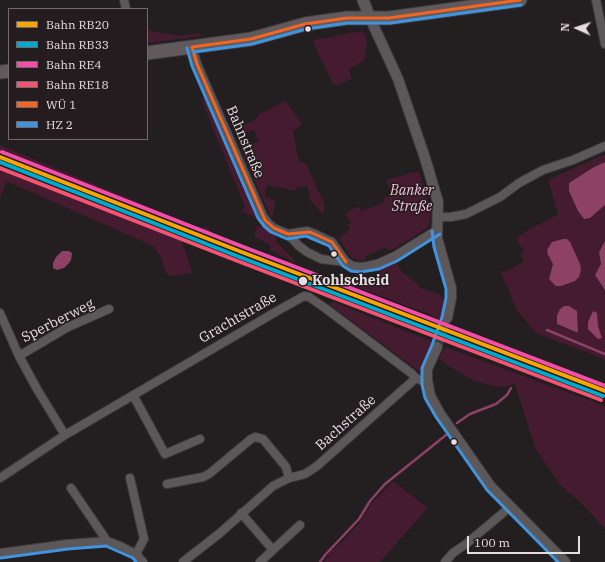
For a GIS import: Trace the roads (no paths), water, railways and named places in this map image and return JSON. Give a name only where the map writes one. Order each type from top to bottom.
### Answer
[{"type":"main road","points":[[363,0],[370,18]]},
{"type":"main road","points":[[148,53],[251,39],[305,24],[347,18],[394,17],[520,0]]},
{"type":"street","points":[[596,0],[605,44]]},
{"type":"street","points":[[370,18],[398,79],[425,158],[438,202],[439,217],[437,230],[439,246],[451,288],[451,298],[447,318]]},
{"type":"street","name":"Bahnstraße","points":[[192,47],[197,64],[263,216],[274,228],[288,234],[303,249],[321,259],[346,262],[353,266],[361,267],[377,264],[395,256],[437,230]]},
{"type":"street","points":[[439,217],[451,217],[466,214],[500,197],[519,183],[543,170],[573,160],[605,146]]},
{"type":"street","points":[[288,234],[306,231],[332,242],[346,262]]},
{"type":"street","name":"Grachtstraße","points":[[0,478],[65,435],[304,296],[309,297],[325,308],[416,378],[420,380],[427,380]]},
{"type":"street","name":"Sperberweg","points":[[19,356],[68,328],[109,309]]},
{"type":"street","name":"Sperberweg","points":[[0,313],[19,356],[65,435]]},
{"type":"street","points":[[437,348],[427,369],[427,380],[430,396],[440,414],[491,487],[565,562]]},
{"type":"street","name":"Bachstraße","points":[[183,562],[220,533],[273,486],[289,478],[306,474],[317,466],[416,378]]},
{"type":"street","points":[[133,395],[165,454],[200,439]]},
{"type":"street","points":[[167,484],[203,477],[209,474],[255,437],[263,439],[286,467],[289,478]]},
{"type":"street","points":[[130,478],[144,539],[136,554]]},
{"type":"street","points":[[71,488],[106,542]]},
{"type":"street","points":[[445,562],[453,553],[510,507]]},
{"type":"street","points":[[241,513],[273,550]]},
{"type":"street","points":[[260,562],[300,525]]},
{"type":"street","points":[[0,554],[67,544],[106,542],[120,546],[136,554],[143,562]]},
{"type":"waterway","points":[[547,330],[605,354]]},
{"type":"waterway","points":[[457,423],[470,414],[496,404],[507,395],[511,388]]},
{"type":"waterway","points":[[320,562],[359,519],[370,501],[385,484],[446,435]]},
{"type":"tunnel","points":[[437,347],[447,318]]},
{"type":"rail line","name":"RE4","points":[[2,152],[605,386]]},
{"type":"rail line","name":"RB20","points":[[0,157],[239,251],[605,391]]},
{"type":"rail line","name":"RB33","points":[[0,162],[237,256],[603,396]]},
{"type":"rail line","name":"RE18","points":[[0,168],[601,400]]},
{"type":"place","name":"Kohlscheid","points":[[303,281]]},
{"type":"park label","name":"Banker Straße","points":[[412,200]]}]
